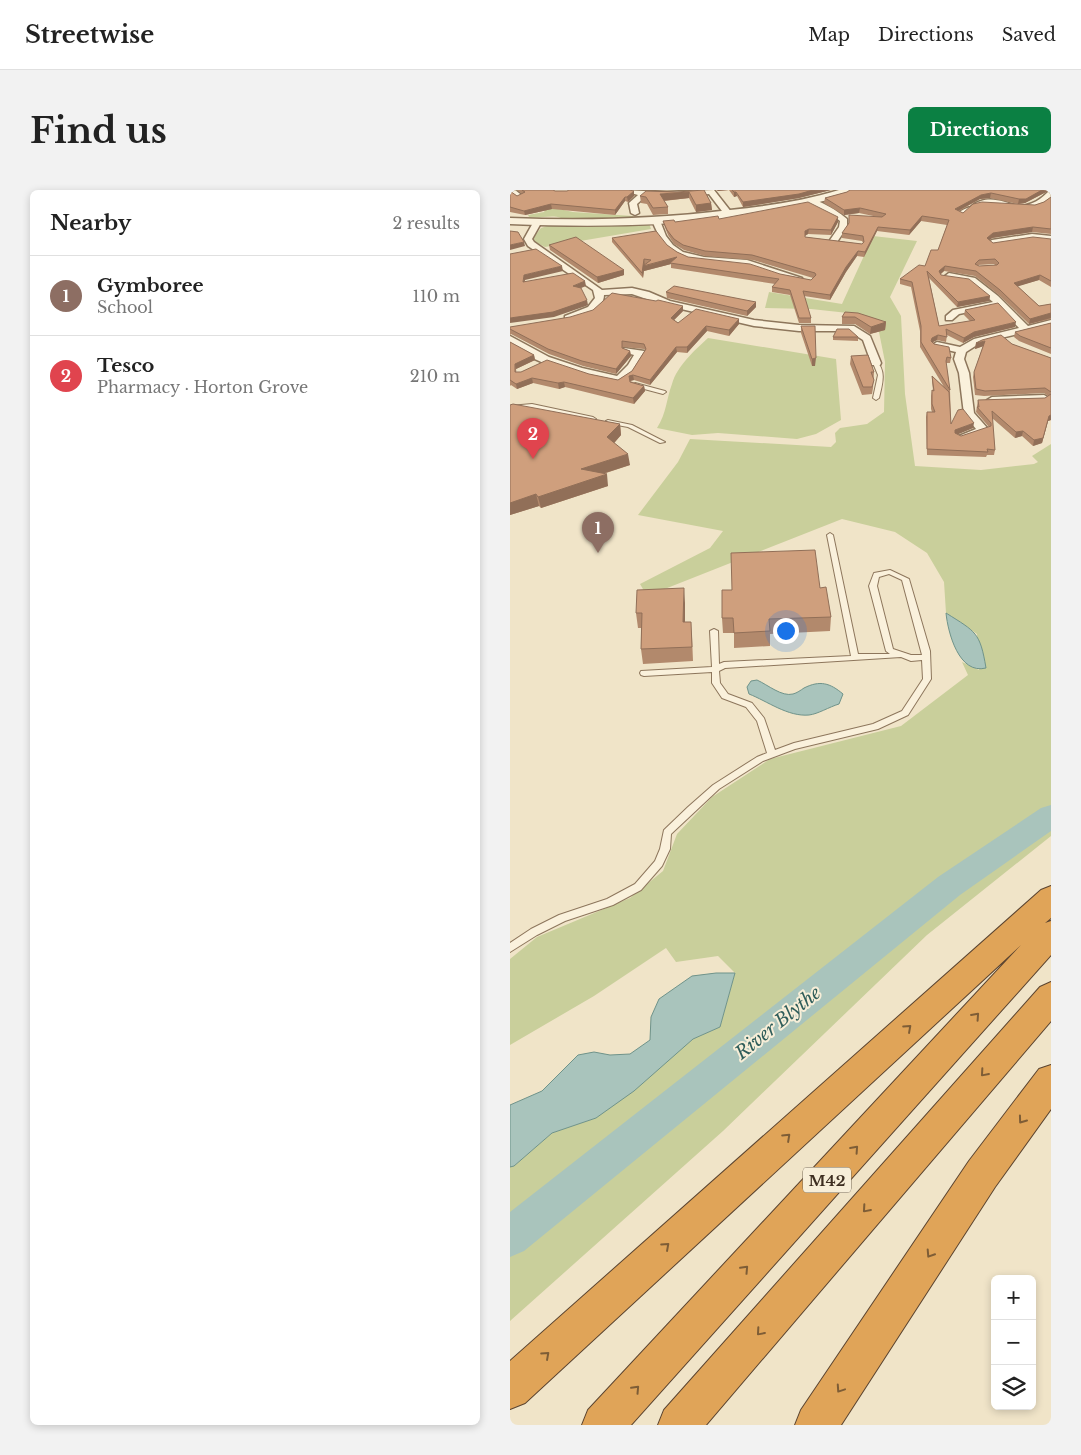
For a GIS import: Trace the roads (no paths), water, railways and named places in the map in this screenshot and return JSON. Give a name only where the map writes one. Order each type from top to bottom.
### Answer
[{"type":"highway","points":[[510,1388],[1051,899]]},
{"type":"highway","name":"M42","points":[[603,1425],[1051,934]]},
{"type":"highway","name":"M42","points":[[679,1425],[1051,997]]},
{"type":"highway","points":[[816,1425],[982,1174],[1051,1081]]},
{"type":"street","points":[[510,190],[520,197]]},
{"type":"street","points":[[624,190],[644,194],[673,196],[710,191],[728,213]]},
{"type":"street","points":[[510,221],[537,223],[656,220],[728,213],[808,201],[848,190]]},
{"type":"street","points":[[644,194],[635,200],[634,211],[644,207]]},
{"type":"street","points":[[962,212],[978,199],[985,198],[1028,206],[1043,203],[1051,194]]},
{"type":"street","points":[[808,201],[844,217],[844,224],[833,240]]},
{"type":"street","points":[[962,212],[976,212]]},
{"type":"street","points":[[656,220],[662,240],[677,253],[704,261],[733,262],[763,267],[783,275],[810,280]]},
{"type":"street","points":[[537,223],[528,239],[531,244],[571,274],[597,288],[598,303],[586,313],[558,320]]},
{"type":"street","points":[[992,244],[1010,244],[1032,237],[1051,239]]},
{"type":"street","points":[[525,252],[538,248]]},
{"type":"street","points":[[733,262],[736,250]]},
{"type":"street","points":[[944,276],[974,277],[1025,328]]},
{"type":"street","points":[[598,293],[632,291],[646,294],[689,313],[754,323],[799,328],[850,328],[867,338],[876,363]]},
{"type":"street","points":[[951,312],[1000,303]]},
{"type":"street","points":[[937,345],[962,350],[978,341],[1051,323]]},
{"type":"street","points":[[1003,335],[1015,345]]},
{"type":"street","points":[[510,339],[578,371],[633,384]]},
{"type":"street","points":[[619,380],[632,367],[640,353],[649,346]]},
{"type":"street","points":[[628,350],[640,353]]},
{"type":"street","points":[[962,350],[959,359],[976,400]]},
{"type":"street","points":[[536,366],[549,359]]},
{"type":"street","points":[[976,400],[1031,402],[1044,398]]},
{"type":"street","points":[[976,400],[969,414],[992,439]]},
{"type":"street","points":[[961,437],[983,430]]},
{"type":"lane","points":[[876,363],[882,375],[876,398]]},
{"type":"lane","points":[[633,384],[663,392]]},
{"type":"lane","points":[[510,408],[532,406],[630,426],[662,442]]},
{"type":"lane","points":[[830,534],[855,656],[861,658]]},
{"type":"lane","points":[[510,948],[534,932],[562,918],[610,902],[638,887],[659,863],[665,849],[668,833],[690,809],[716,787],[760,759],[794,746],[875,727],[905,713],[927,679],[927,657],[905,579],[898,574],[884,572],[876,575],[873,586],[890,651],[911,658],[927,657]]},
{"type":"lane","points":[[714,631],[716,683],[725,696],[749,705],[761,720],[772,755]]},
{"type":"lane","points":[[644,673],[716,669],[724,665],[900,655]]},
{"type":"water","points":[[946,613],[975,634],[979,640],[986,668],[977,668],[969,665],[962,659],[952,641]]},
{"type":"water","points":[[757,680],[784,694],[793,694],[820,683],[834,687],[843,694],[839,704],[809,715],[793,714],[749,694],[747,687],[751,681]]},
{"type":"water","points":[[735,973],[720,1027],[693,1039],[634,1091],[596,1118],[552,1133],[514,1166],[510,1167],[510,1105],[542,1091],[578,1055],[594,1052],[610,1055],[630,1054],[650,1040],[651,1017],[659,999],[692,976]]},
{"type":"waterway","name":"River Blythe","points":[[510,1237],[949,886],[1051,816]]},
{"type":"place","name":"Tesco","points":[[533,459]]},
{"type":"place","name":"Gymboree","points":[[598,553]]}]
